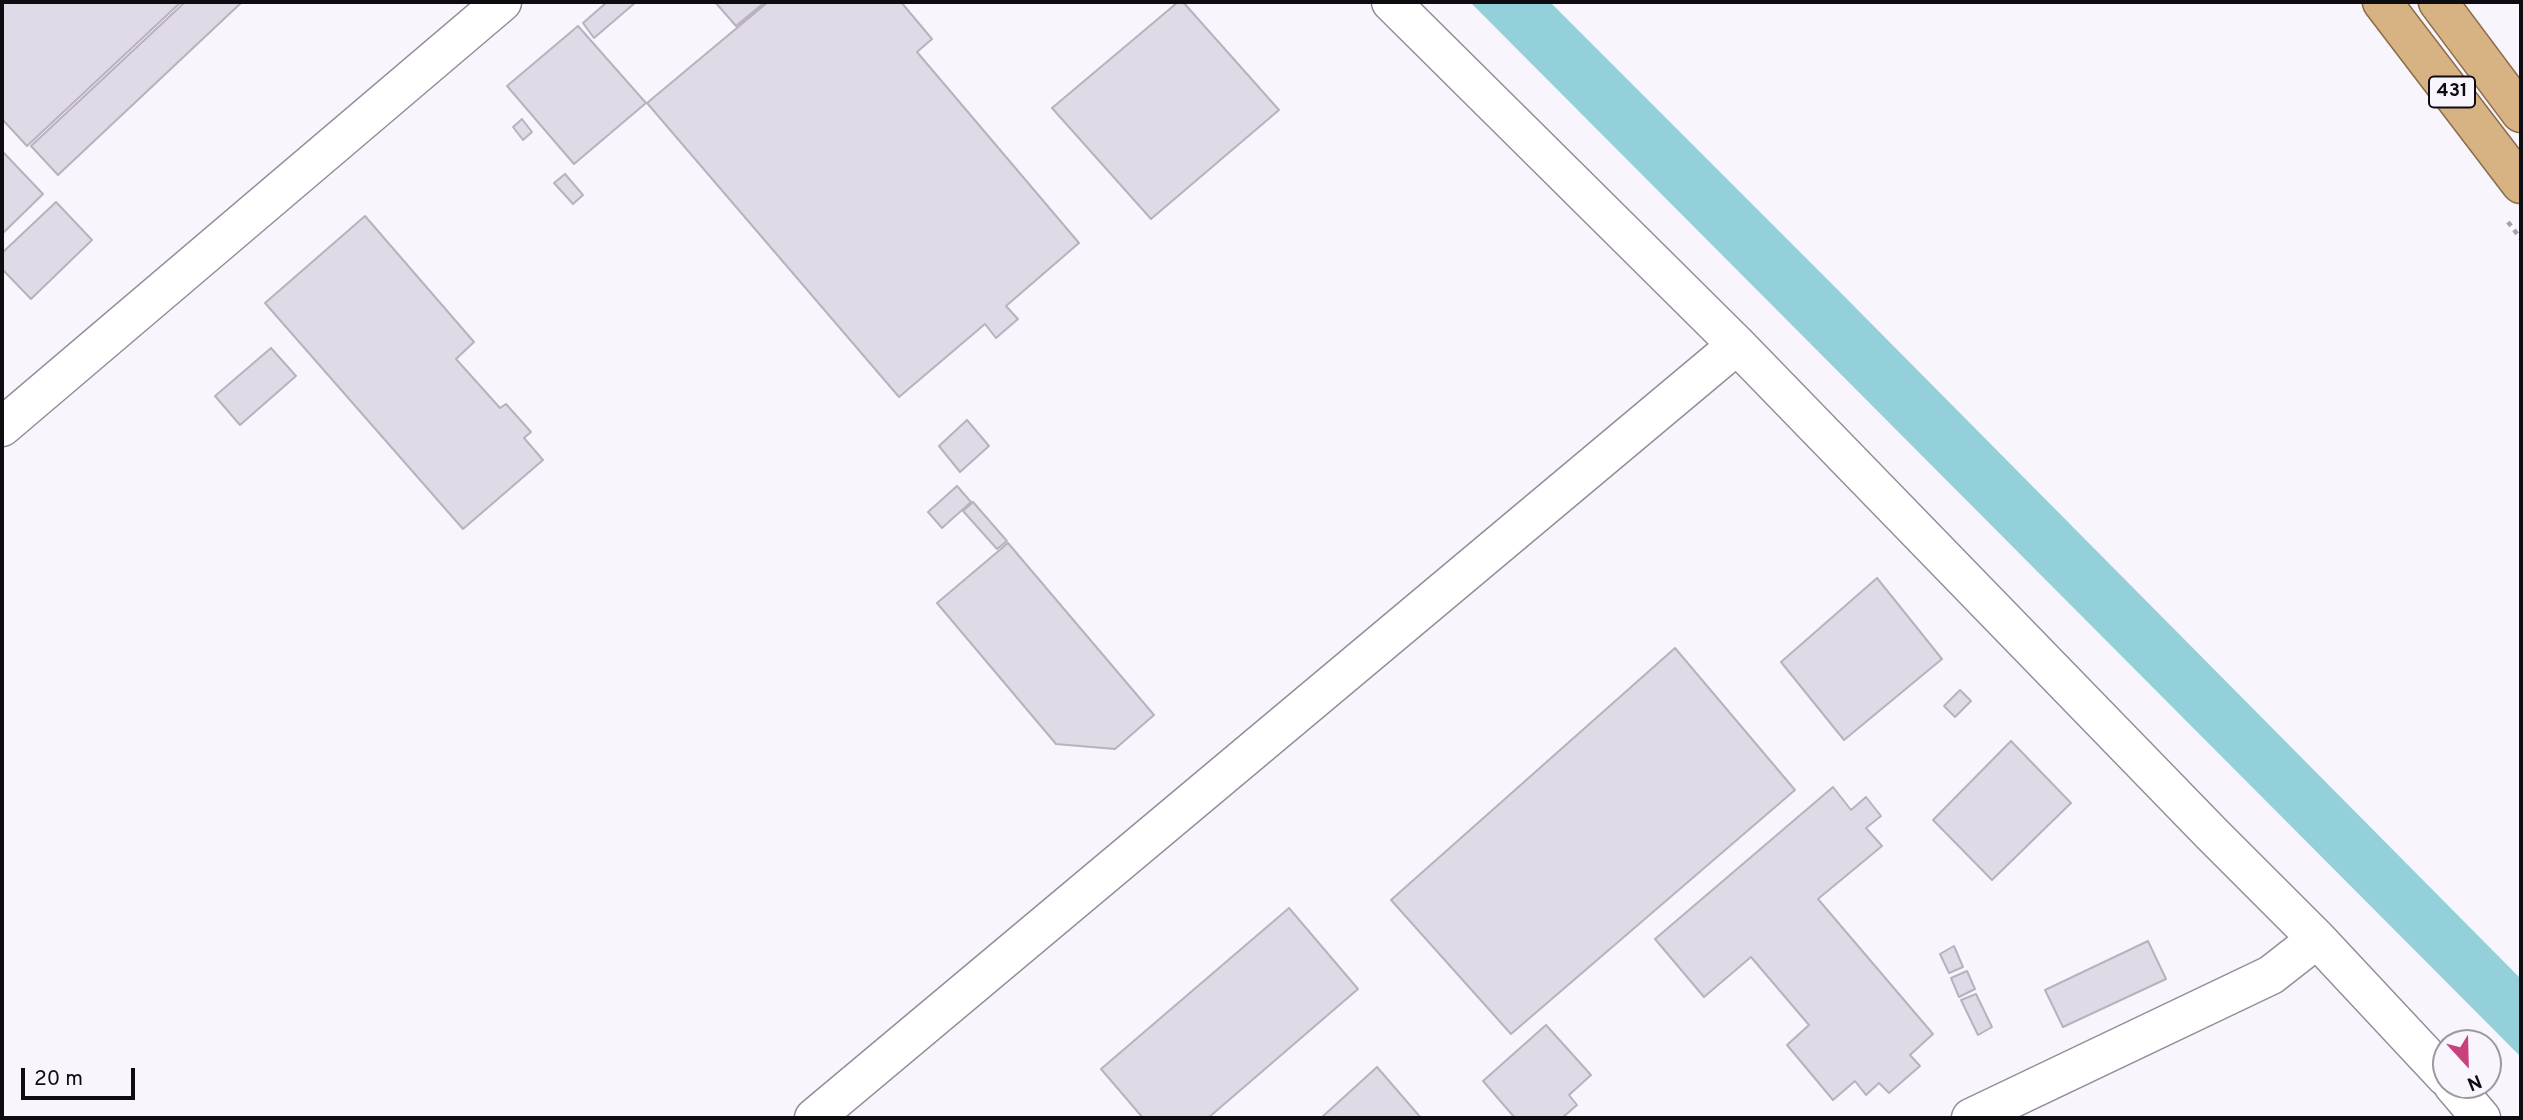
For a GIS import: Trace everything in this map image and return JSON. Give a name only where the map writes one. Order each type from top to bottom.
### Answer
[{"type":"highway","name":"431","points":[[2382,2],[2521,184]]},
{"type":"highway","name":"431","points":[[2438,2],[2521,113]]},
{"type":"street","points":[[2,427],[502,2]]},
{"type":"street","points":[[1391,2],[1737,345],[2211,834],[2317,939],[2432,1062]]},
{"type":"street","points":[[814,1118],[1737,345]]},
{"type":"street","points":[[1971,1118],[2271,975],[2317,939]]},
{"type":"street","points":[[2465,1099],[2481,1118]]},
{"type":"water","points":[[1470,2],[1550,2],[1837,289],[2521,979],[2521,1057],[2502,1038],[2502,1029],[2493,1029]]},
{"type":"building","points":[[2,2],[181,2],[27,146],[2,119]]},
{"type":"building","points":[[185,2],[242,2],[58,175],[31,146]]},
{"type":"building","points":[[607,2],[636,2],[594,38],[583,23]]},
{"type":"building","points":[[715,2],[765,2],[736,26]]},
{"type":"building","points":[[768,2],[901,2],[932,39],[917,52],[1079,243],[1006,306],[1018,319],[996,338],[985,324],[899,397],[647,103]]},
{"type":"building","points":[[1178,2],[1183,2],[1279,110],[1151,219],[1052,108]]},
{"type":"building","points":[[578,26],[646,103],[574,164],[507,86]]},
{"type":"building","points":[[522,119],[532,132],[523,140],[513,127]]},
{"type":"building","points":[[2,151],[43,194],[2,234]]},
{"type":"building","points":[[565,174],[583,195],[573,204],[554,183]]},
{"type":"building","points":[[56,202],[92,240],[31,299],[2,269],[2,253]]},
{"type":"building","points":[[365,216],[474,342],[456,359],[500,408],[506,404],[531,432],[524,438],[543,460],[463,529],[265,303]]},
{"type":"building","points":[[271,348],[296,376],[240,425],[215,396]]},
{"type":"building","points":[[967,420],[989,446],[960,472],[939,446]]},
{"type":"building","points":[[957,486],[971,502],[942,528],[928,512]]},
{"type":"building","points":[[973,502],[1007,541],[997,549],[963,511]]},
{"type":"building","points":[[1008,543],[1154,715],[1115,749],[1056,744],[937,603]]},
{"type":"building","points":[[1877,578],[1942,659],[1844,740],[1781,662]]},
{"type":"building","points":[[1675,648],[1795,790],[1511,1034],[1391,900]]},
{"type":"building","points":[[1960,690],[1971,701],[1955,717],[1944,706]]},
{"type":"building","points":[[2011,741],[2071,803],[1992,880],[1933,820]]},
{"type":"building","points":[[1833,787],[1851,810],[1866,797],[1881,816],[1866,828],[1882,846],[1818,899],[1933,1034],[1910,1055],[1920,1066],[1889,1093],[1879,1083],[1866,1095],[1855,1081],[1833,1100],[1787,1045],[1809,1025],[1751,957],[1704,997],[1655,939]]},
{"type":"building","points":[[1289,908],[1358,989],[1208,1118],[1143,1118],[1101,1069]]},
{"type":"building","points":[[2148,941],[2166,979],[2063,1027],[2045,990]]},
{"type":"building","points":[[1954,946],[1963,967],[1949,973],[1940,954]]},
{"type":"building","points":[[1967,971],[1975,989],[1959,997],[1951,978]]},
{"type":"building","points":[[1976,994],[1992,1027],[1978,1035],[1961,1000]]},
{"type":"building","points":[[1546,1025],[1591,1075],[1569,1095],[1577,1105],[1562,1118],[1515,1118],[1483,1081]]},
{"type":"building","points":[[1377,1067],[1421,1118],[1321,1118]]}]
